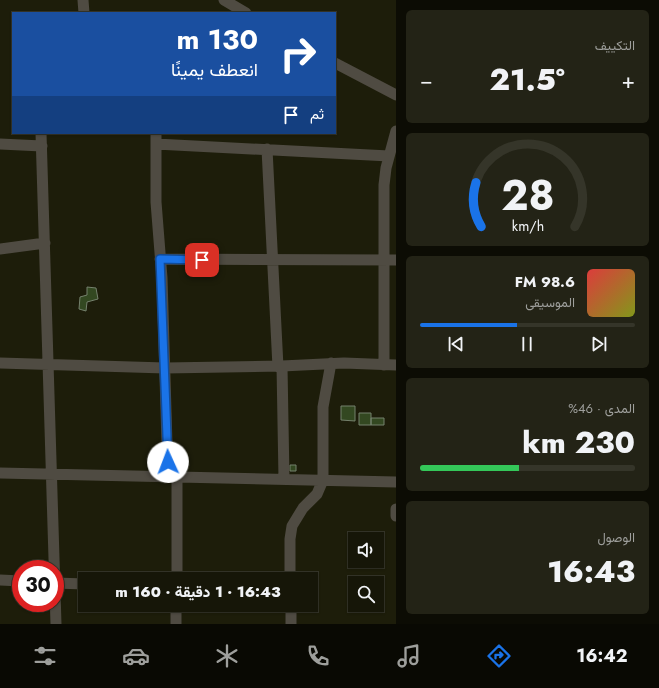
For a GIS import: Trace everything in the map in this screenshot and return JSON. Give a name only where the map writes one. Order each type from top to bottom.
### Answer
[{"type":"street","points":[[83,0],[84,12]]},
{"type":"street","points":[[224,0],[244,12]]},
{"type":"street","points":[[336,64],[396,95]]},
{"type":"street","points":[[384,365],[384,185],[389,156],[396,131]]},
{"type":"street","points":[[41,134],[54,560]]},
{"type":"street","points":[[177,572],[173,477],[165,368],[156,202],[156,138],[267,149],[389,156]]},
{"type":"street","points":[[0,144],[42,146]]},
{"type":"street","points":[[267,149],[280,366],[284,479]]},
{"type":"street","points":[[0,249],[45,243]]},
{"type":"street","points":[[160,259],[396,260]]},
{"type":"street","points":[[0,363],[165,368],[280,366],[331,363],[396,365]]},
{"type":"street","points":[[290,572],[290,539],[292,526],[298,513],[317,494],[323,480],[323,407],[331,363]]},
{"type":"street","points":[[0,473],[396,482]]},
{"type":"street","points":[[396,510],[396,516]]},
{"type":"street","points":[[0,580],[12,581]]},
{"type":"street","points":[[64,583],[78,584]]},
{"type":"street","points":[[56,612],[56,624]]},
{"type":"street","points":[[176,612],[176,624]]},
{"type":"street","points":[[291,612],[291,624]]},
{"type":"building","points":[[87,287],[96,288],[98,299],[87,302],[86,311],[79,309],[80,297],[87,295]]},
{"type":"building","points":[[341,406],[355,406],[355,421],[341,420]]},
{"type":"building","points":[[359,413],[371,413],[371,425],[359,425]]},
{"type":"building","points":[[371,418],[384,418],[384,425],[371,425]]},
{"type":"building","points":[[290,465],[296,465],[296,471],[290,471]]},
{"type":"route","points":[[168,462],[162,278],[160,259],[202,260]]}]
